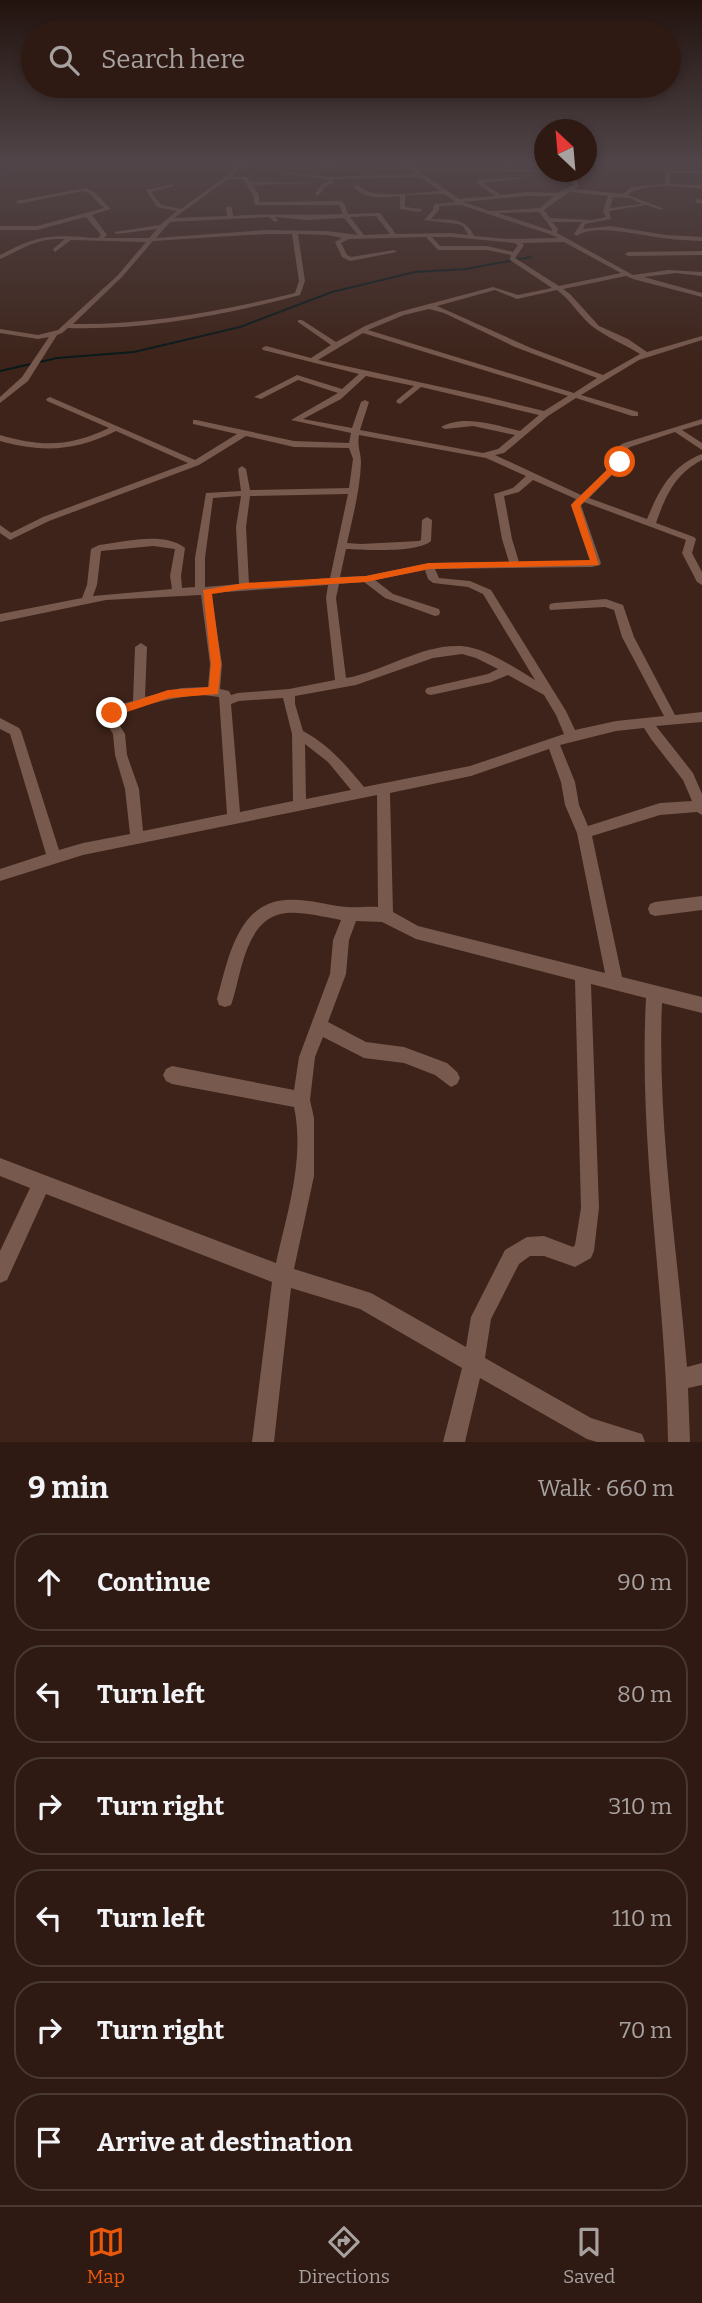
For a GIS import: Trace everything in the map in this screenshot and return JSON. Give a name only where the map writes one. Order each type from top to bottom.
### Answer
[{"type":"street","points":[[99,240],[104,234],[101,229]]},
{"type":"street","points":[[117,232],[141,229]]},
{"type":"street","points":[[0,331],[38,337],[55,333],[66,326],[115,281],[159,229]]},
{"type":"street","points":[[357,229],[363,237]]},
{"type":"street","points":[[390,229],[395,237]]},
{"type":"street","points":[[469,229],[472,237]]},
{"type":"street","points":[[532,229],[566,240],[635,278],[702,295]]},
{"type":"street","points":[[553,237],[555,229]]},
{"type":"street","points":[[566,240],[578,231],[596,229]]},
{"type":"street","points":[[618,229],[701,239],[697,231]]},
{"type":"street","points":[[0,257],[35,240],[51,237],[151,239],[295,232],[335,233],[348,237],[472,237],[516,241],[553,237]]},
{"type":"street","points":[[66,326],[181,319],[257,305],[298,294],[302,286],[301,263],[294,245],[295,232]]},
{"type":"street","points":[[428,236],[438,248],[439,257]]},
{"type":"street","points":[[348,237],[338,242],[344,256],[350,259],[394,252]]},
{"type":"street","points":[[55,250],[69,239]]},
{"type":"street","points":[[514,258],[521,245],[516,241]]},
{"type":"street","points":[[438,248],[487,248],[514,258],[568,295],[597,327],[644,354]]},
{"type":"street","points":[[673,253],[677,258],[677,267],[702,274]]},
{"type":"street","points":[[628,254],[702,253]]},
{"type":"street","points":[[635,278],[654,272],[684,270]]},
{"type":"street","points":[[312,361],[336,345],[396,316],[495,288],[517,297],[625,274]]},
{"type":"street","points":[[431,306],[519,346],[603,378]]},
{"type":"street","points":[[300,321],[336,345]]},
{"type":"street","points":[[363,331],[635,414]]},
{"type":"street","points":[[0,401],[25,379],[55,333]]},
{"type":"street","points":[[489,456],[501,451],[545,414],[575,394],[644,354],[702,338]]},
{"type":"street","points":[[266,348],[363,375],[420,384],[545,414]]},
{"type":"street","points":[[363,375],[342,392],[295,421],[489,456],[581,498],[650,525],[696,537],[687,553],[702,582]]},
{"type":"street","points":[[258,397],[297,377],[342,392]]},
{"type":"street","points":[[400,402],[420,384]]},
{"type":"street","points":[[50,400],[195,463]]},
{"type":"street","points":[[341,683],[330,611],[333,581],[354,491],[357,460],[353,446],[355,431],[365,402]]},
{"type":"street","points":[[0,618],[106,597],[366,579],[429,566],[596,563],[576,505],[581,498],[620,462],[617,451],[702,421]]},
{"type":"street","points":[[196,422],[294,444],[353,446]]},
{"type":"street","points":[[445,427],[467,423],[522,434]]},
{"type":"street","points":[[0,438],[43,447],[70,447],[113,429]]},
{"type":"street","points":[[675,429],[702,447]]},
{"type":"street","points":[[0,544],[55,515],[195,463],[244,433]]},
{"type":"street","points":[[650,525],[666,484],[682,466],[702,457]]},
{"type":"street","points":[[242,468],[246,493],[241,527],[244,586]]},
{"type":"street","points":[[516,566],[505,541],[504,514],[499,494],[516,490],[532,476]]},
{"type":"street","points":[[214,691],[216,664],[203,592],[200,558],[209,495],[354,491]]},
{"type":"street","points":[[341,545],[360,547],[421,544],[426,541],[427,520]]},
{"type":"street","points":[[0,528],[10,537]]},
{"type":"street","points":[[86,601],[92,585],[96,549],[154,543],[176,544],[180,548],[175,577],[178,593]]},
{"type":"street","points":[[429,566],[433,579],[437,581],[470,584],[486,592],[562,714],[571,736]]},
{"type":"street","points":[[366,579],[389,596],[435,612]]},
{"type":"street","points":[[554,607],[606,603],[619,608],[628,637],[671,719]]},
{"type":"street","points":[[139,704],[141,647]]},
{"type":"street","points":[[225,702],[238,697],[289,693],[359,681],[436,654],[461,650],[471,652],[548,693]]},
{"type":"street","points":[[431,691],[491,678],[507,670]]},
{"type":"street","points":[[137,838],[132,789],[121,755],[120,734],[109,718],[117,709],[168,694],[214,691],[225,694],[230,729],[228,755],[234,819]]},
{"type":"street","points":[[289,693],[289,704],[298,734],[300,806]]},
{"type":"street","points":[[0,875],[54,856],[471,771],[571,736],[648,722],[702,717]]},
{"type":"street","points":[[584,833],[660,809],[701,807],[688,777],[654,736],[648,722]]},
{"type":"street","points":[[0,723],[15,731],[54,856]]},
{"type":"street","points":[[298,734],[330,754],[360,792]]},
{"type":"street","points":[[553,741],[568,782],[572,805],[584,833],[615,984]]},
{"type":"street","points":[[383,790],[386,916]]},
{"type":"street","points":[[655,909],[702,903]]},
{"type":"street","points":[[225,999],[251,925],[261,915],[275,908],[308,907],[351,914],[374,913],[386,916],[416,932],[702,1005]]},
{"type":"street","points":[[263,1442],[283,1276],[305,1176],[305,1118],[301,1100],[307,1056],[338,974],[341,940],[351,914]]},
{"type":"street","points":[[454,1442],[473,1365],[481,1317],[512,1257],[527,1247],[544,1246],[575,1257],[584,1251],[590,1208],[583,976]]},
{"type":"street","points":[[654,993],[650,1043],[652,1094],[679,1380],[679,1442]]},
{"type":"street","points":[[318,1026],[364,1050],[404,1055],[440,1069],[451,1078]]},
{"type":"street","points":[[172,1075],[301,1100]]},
{"type":"street","points":[[0,1167],[283,1276],[364,1300],[473,1365],[587,1428],[634,1442]]},
{"type":"street","points":[[0,1273],[42,1183]]},
{"type":"street","points":[[679,1380],[702,1374]]},
{"type":"waterway","points":[[0,371],[57,358],[134,352],[240,327],[332,292],[415,272],[466,269],[531,257]]},
{"type":"route","points":[[112,713],[117,709],[168,694],[214,691],[216,664],[210,604],[206,592],[244,586],[366,579],[429,566],[596,563],[576,505],[620,462]]}]
